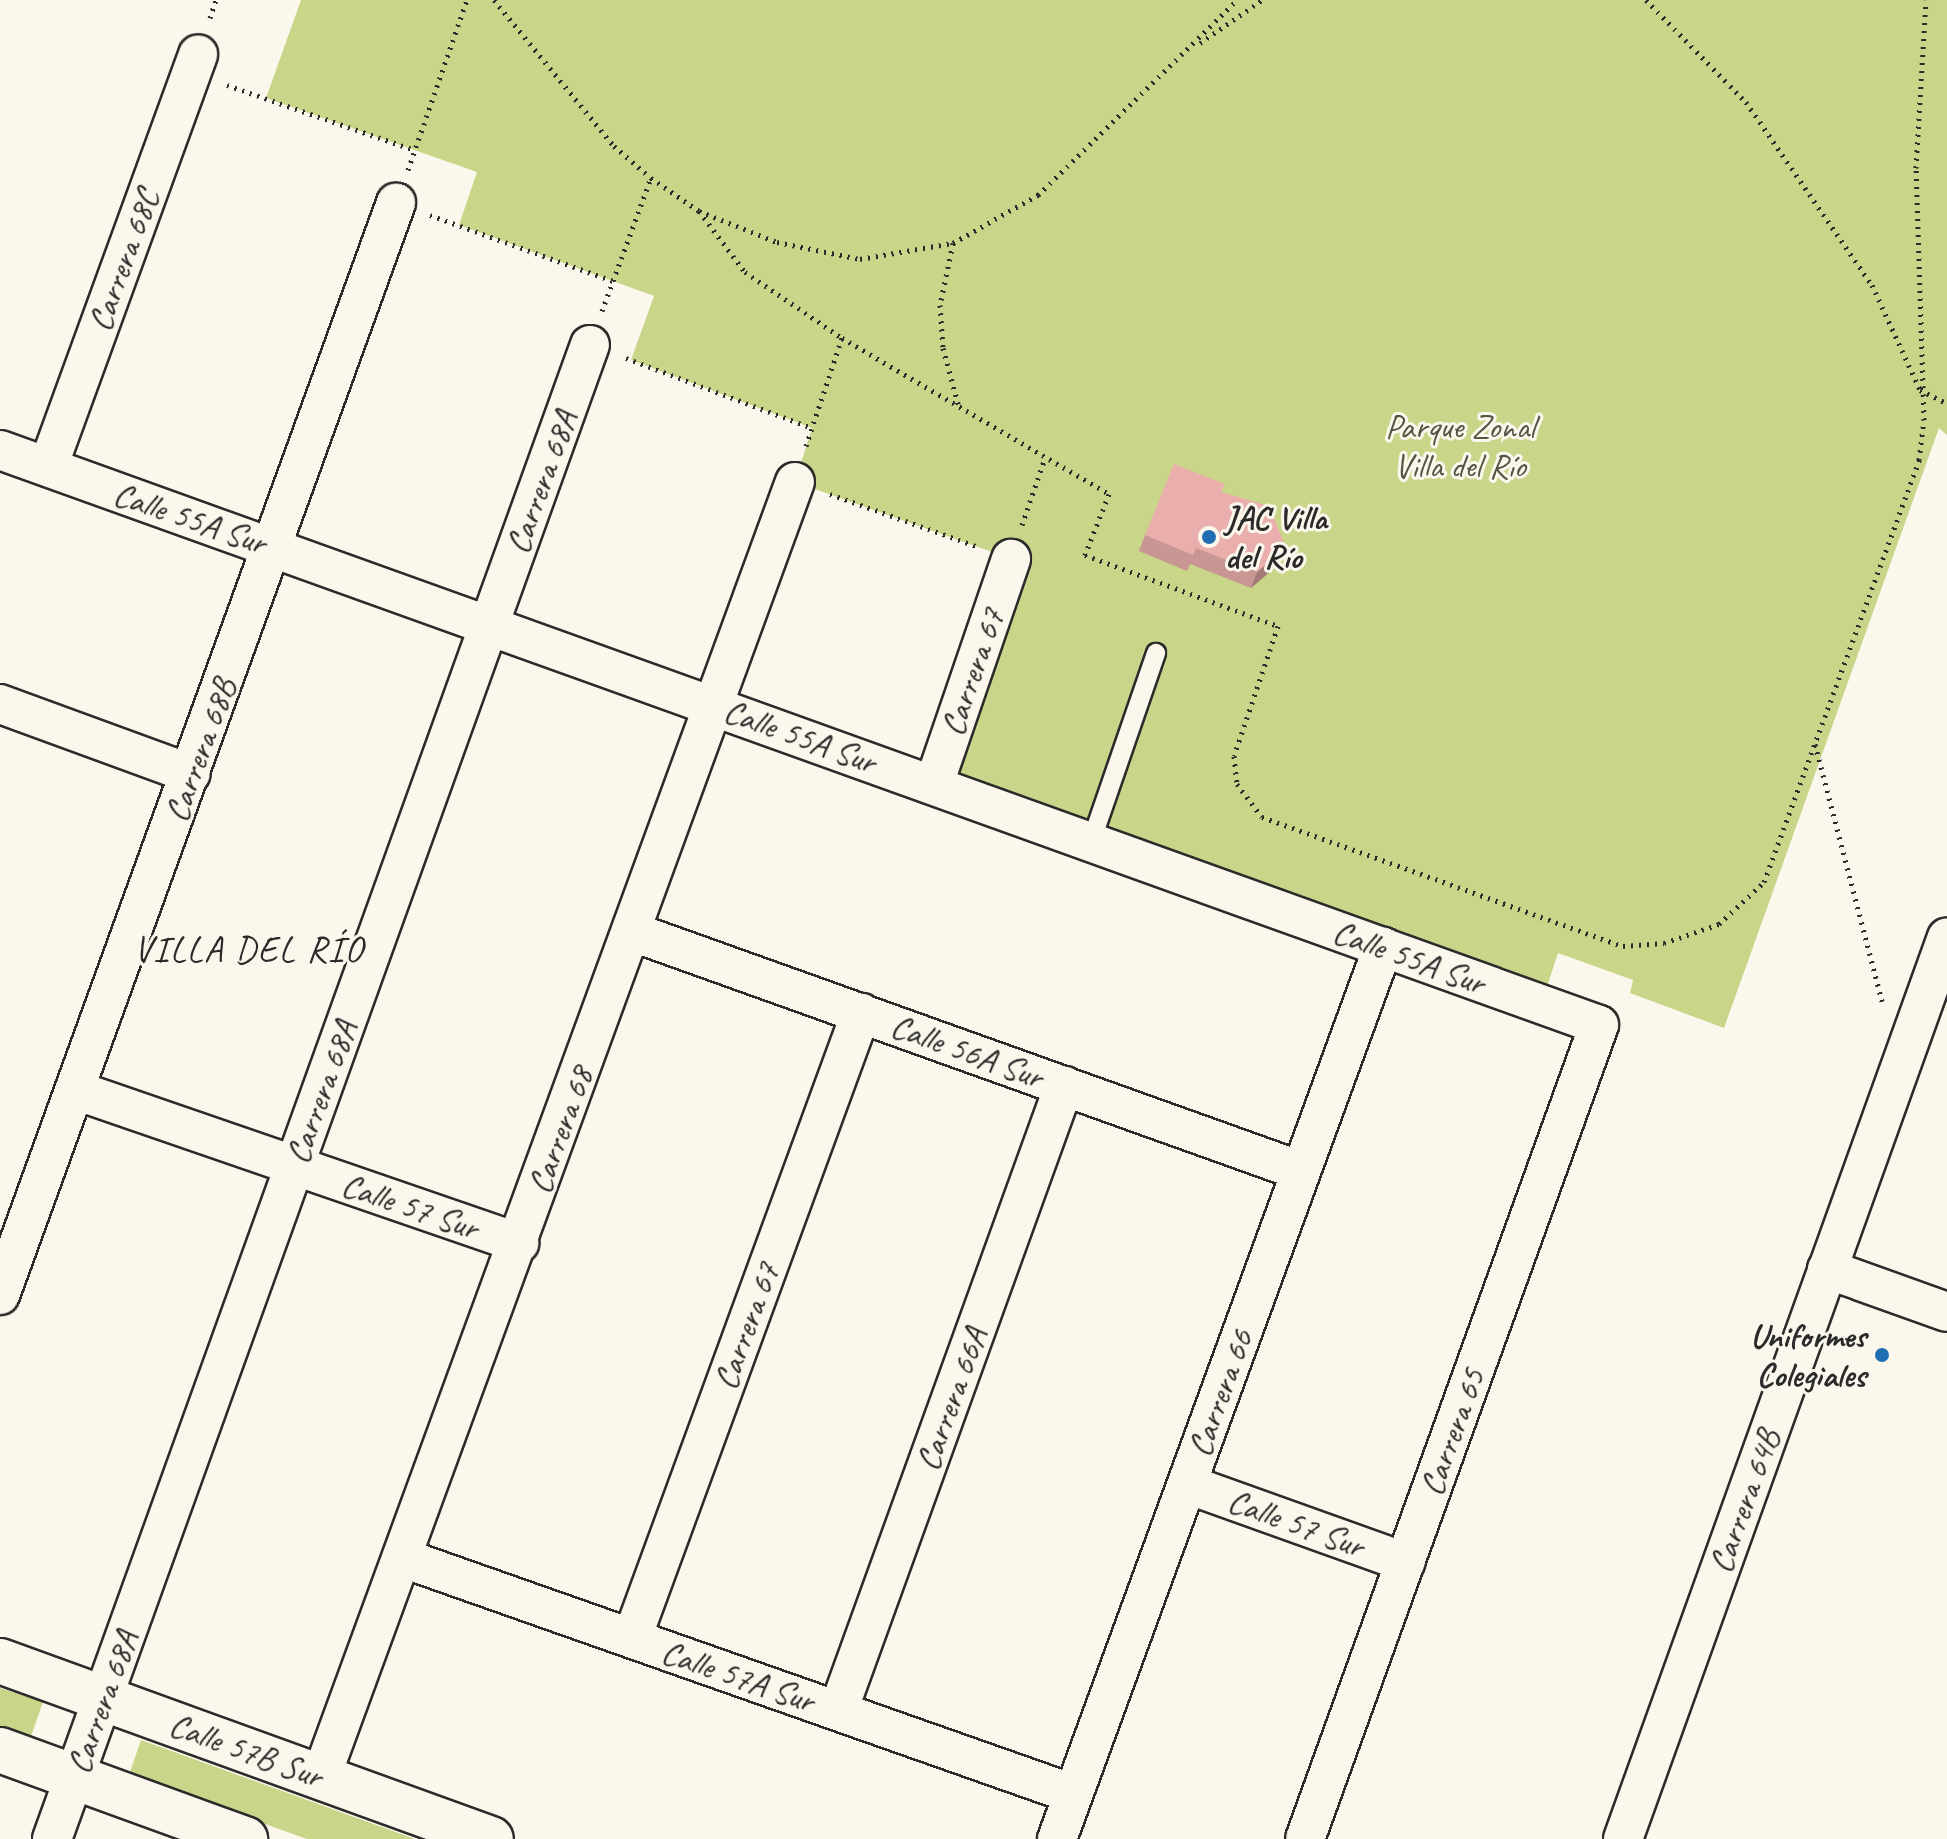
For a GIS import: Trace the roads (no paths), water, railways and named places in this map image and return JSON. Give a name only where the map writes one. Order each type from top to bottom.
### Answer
[{"type":"street","name":"Carrera 68C","points":[[48,467],[195,63]]},
{"type":"street","name":"Carrera 68B","points":[[0,1295],[274,547],[396,203]]},
{"type":"street","name":"Carrera 68A","points":[[52,1839],[590,345]]},
{"type":"street","name":"Calle 55A Sur","points":[[0,450],[1599,1025]]},
{"type":"street","name":"Carrera 68","points":[[321,1777],[716,706],[795,482]]},
{"type":"street","name":"Carrera 67","points":[[934,784],[1011,559]]},
{"type":"street","points":[[0,704],[191,774]]},
{"type":"street","name":"Calle 56A Sur","points":[[633,932],[1301,1171]]},
{"type":"street","name":"Carrera 64B","points":[[1623,1839],[1947,937]]},
{"type":"street","name":"Carrera 66","points":[[1057,1839],[1383,947]]},
{"type":"street","name":"Carrera 67","points":[[632,1638],[861,1013]]},
{"type":"street","name":"Carrera 65","points":[[1305,1839],[1599,1025]]},
{"type":"street","name":"Carrera 66A","points":[[838,1711],[1064,1086]]},
{"type":"street","name":"Calle 57 Sur","points":[[75,1090],[519,1243]]},
{"type":"street","points":[[1827,1269],[1947,1312]]},
{"type":"street","name":"Calle 57 Sur","points":[[1187,1484],[1405,1562]]},
{"type":"street","name":"Calle 57A Sur","points":[[403,1558],[1073,1794]]},
{"type":"street","name":"Calle 57B Sur","points":[[0,1661],[491,1839]]},
{"type":"street","points":[[0,1750],[245,1839]]},
{"type":"lane","points":[[1091,842],[1156,653]]},
{"type":"place","name":"JAC Villa del Río","points":[[1209,537]]},
{"type":"place","name":"Uniformes Colegiales","points":[[1882,1355]]},
{"type":"district","name":"VILLA DEL RÍO","points":[[249,950]]},
{"type":"park label","name":"Parque Zonal Villa del Río","points":[[1460,446]]}]
